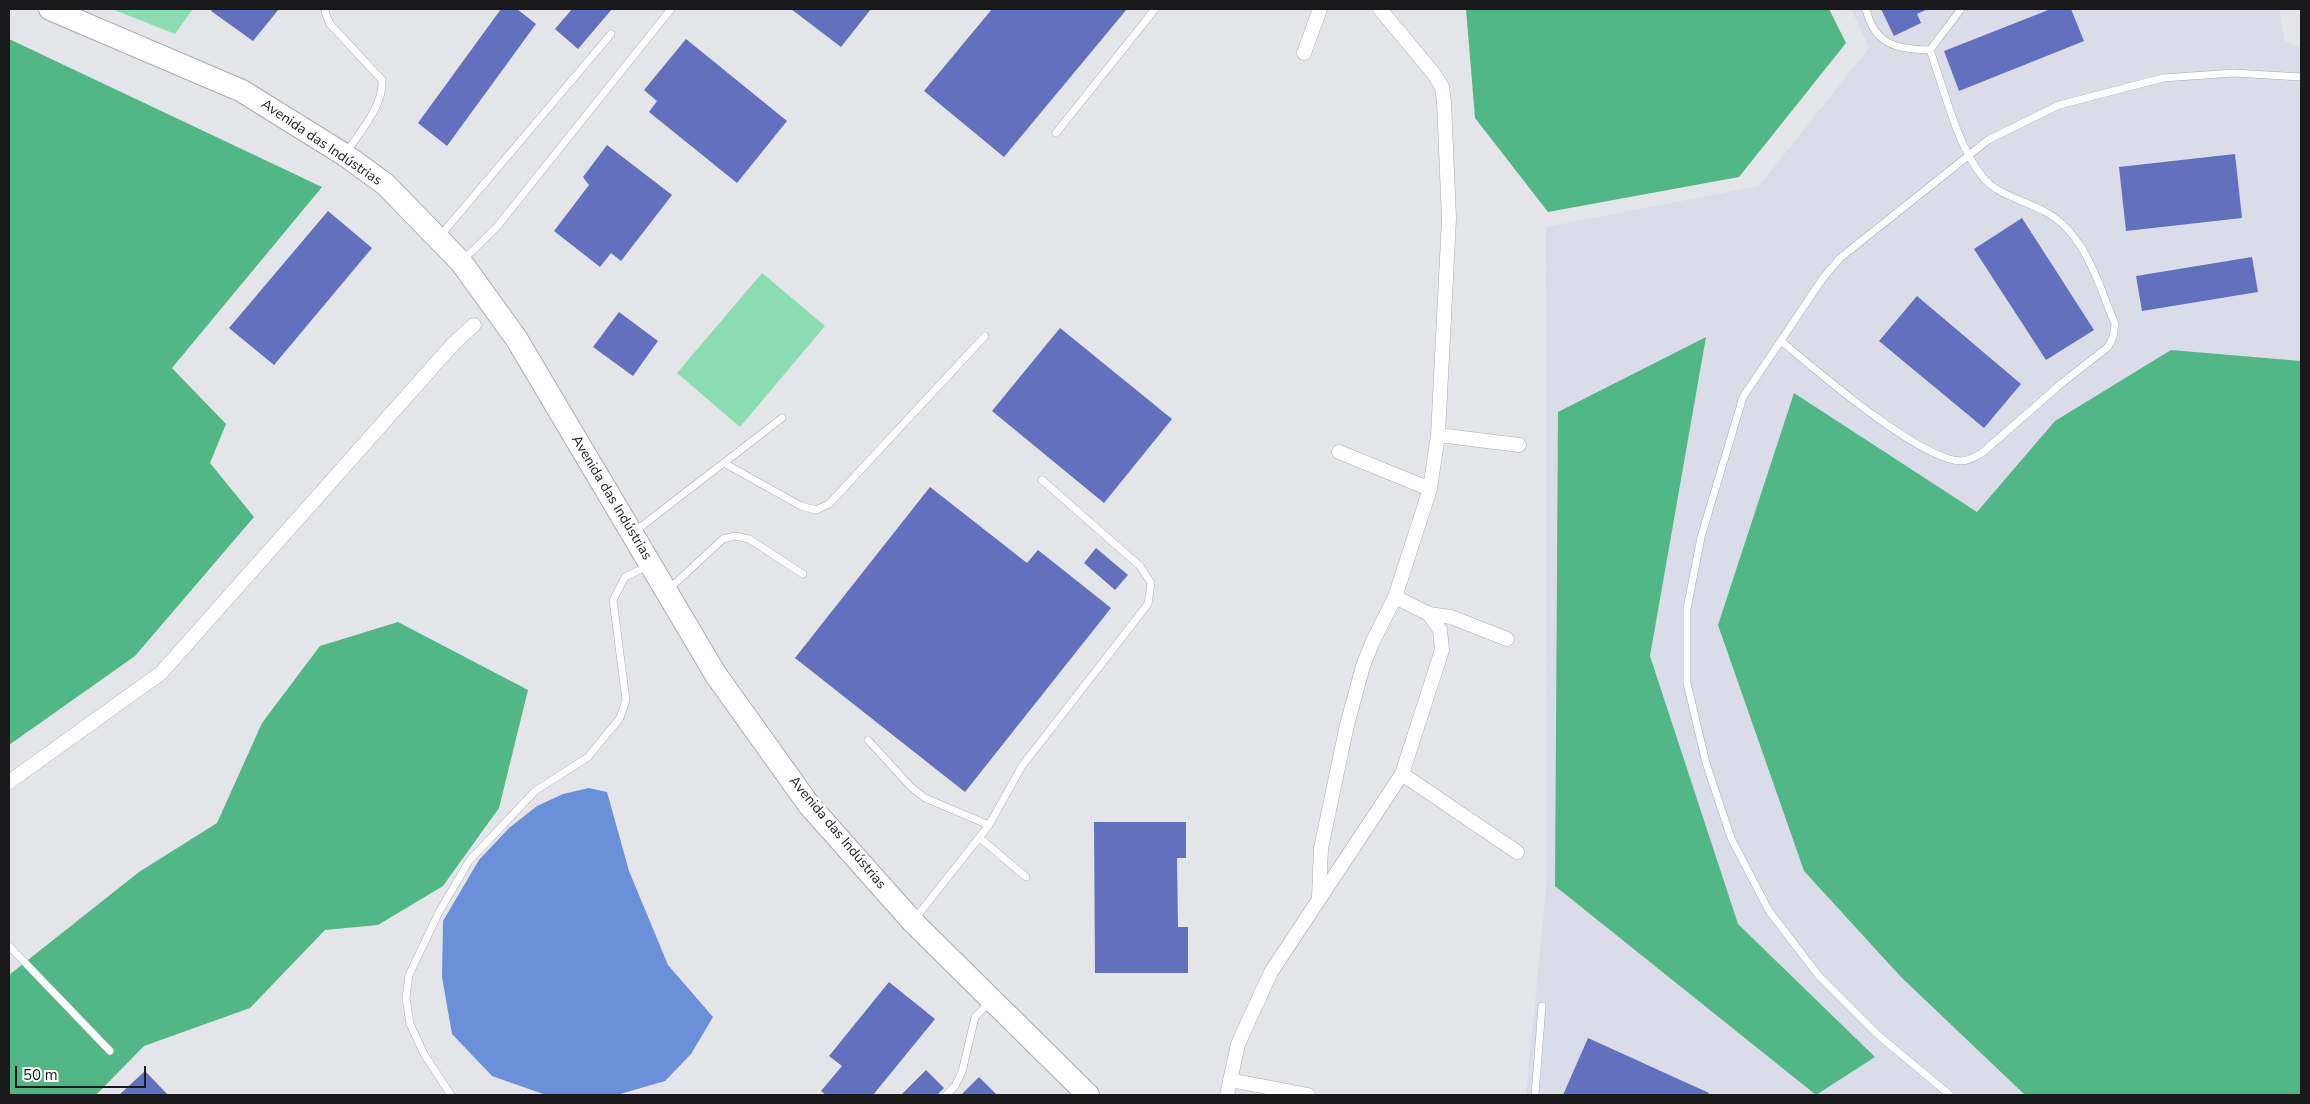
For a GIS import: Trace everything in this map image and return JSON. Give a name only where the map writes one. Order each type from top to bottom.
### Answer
[{"type":"main road","name":"Avenida das Indústrias","points":[[50,9],[242,91],[345,156],[384,184],[461,262],[516,338],[716,674],[809,805],[912,922],[1088,1095]]},
{"type":"street","points":[[1304,52],[1320,9]]},
{"type":"street","points":[[1320,897],[1321,848],[1347,726],[1363,666],[1372,643],[1395,597],[1430,489],[1438,435],[1449,219],[1444,102],[1442,88],[1434,74],[1380,9]]},
{"type":"street","points":[[9,782],[161,673],[454,343],[474,325]]},
{"type":"street","points":[[1438,435],[1519,445]]},
{"type":"street","points":[[1339,452],[1430,489]]},
{"type":"street","points":[[1395,597],[1429,614],[1451,617],[1506,639]]},
{"type":"street","points":[[1227,1095],[1238,1044],[1271,972],[1402,774],[1442,650],[1440,630],[1429,614]]},
{"type":"street","points":[[1402,774],[1517,852]]},
{"type":"street","points":[[1230,1080],[1308,1095]]},
{"type":"lane","points":[[326,9],[325,12],[330,24],[382,80],[383,90],[370,116],[345,156]]},
{"type":"lane","points":[[461,262],[496,228],[671,9]]},
{"type":"lane","points":[[1056,133],[1154,9]]},
{"type":"lane","points":[[1866,9],[1876,33],[1887,43],[1903,49],[1930,50]]},
{"type":"lane","points":[[1930,50],[1960,9]]},
{"type":"lane","points":[[438,238],[611,34]]},
{"type":"lane","points":[[1781,341],[1826,379],[1906,438],[1958,461],[1969,460],[1982,453],[2062,383],[2108,347],[2114,337],[2115,324],[2083,247],[2066,227],[2046,212],[1994,188],[1983,178],[1968,156],[1930,50]]},
{"type":"lane","points":[[1950,1095],[1878,1036],[1819,976],[1769,911],[1731,838],[1706,763],[1687,683],[1687,609],[1701,538],[1743,397],[1823,278],[1840,258],[1988,140],[2059,106],[2163,78],[2234,73],[2301,77]]},
{"type":"lane","points":[[724,463],[801,506],[816,510],[829,504],[985,336]]},
{"type":"lane","points":[[632,534],[782,418]]},
{"type":"lane","points":[[912,922],[980,838],[1022,766],[1148,604],[1151,583],[1140,566],[1042,480]]},
{"type":"lane","points":[[666,591],[723,539],[735,536],[749,539],[803,574]]},
{"type":"lane","points":[[451,1095],[424,1054],[410,1024],[406,998],[409,975],[439,912],[469,861],[535,791],[588,757],[620,718],[626,700],[613,600],[625,577],[651,564]]},
{"type":"lane","points":[[868,740],[911,787],[925,798],[989,825]]},
{"type":"lane","points":[[980,838],[1026,877]]},
{"type":"lane","points":[[9,946],[110,1051]]},
{"type":"lane","points":[[946,1095],[955,1086],[962,1072],[975,1017],[992,1000]]},
{"type":"lane","points":[[1535,1095],[1542,1006]]},
{"type":"shaded area","points":[[1851,9],[2279,9],[2285,42],[2301,48],[2301,1095],[1526,1095],[1547,879],[1546,227],[1759,186],[1869,48]]},
{"type":"green space","points":[[112,9],[193,9],[175,34]]},
{"type":"green space","points":[[1466,9],[1829,9],[1846,43],[1739,177],[1548,212],[1475,118]]},
{"type":"green space","points":[[9,39],[322,187],[172,368],[226,424],[210,463],[254,517],[135,656],[9,745]]},
{"type":"green space","points":[[762,273],[825,326],[740,427],[677,373]]},
{"type":"green space","points":[[1706,337],[1650,656],[1738,924],[1875,1057],[1816,1095],[1555,886],[1558,412]]},
{"type":"green space","points":[[2171,350],[2301,361],[2301,1095],[2025,1095],[1901,977],[1804,871],[1718,625],[1794,393],[1977,512],[2055,421]]},
{"type":"green space","points":[[398,622],[528,690],[499,808],[443,886],[378,925],[325,930],[250,1008],[144,1046],[96,1095],[9,1095],[9,975],[139,872],[217,823],[262,723],[320,646]]},
{"type":"water","points":[[589,788],[607,792],[629,871],[668,965],[713,1017],[691,1054],[665,1081],[617,1095],[546,1095],[492,1076],[452,1034],[442,977],[443,921],[479,860],[509,828],[537,806],[563,794]]},
{"type":"building","points":[[213,9],[279,9],[253,41],[211,11]]},
{"type":"building","points":[[501,9],[517,9],[536,24],[447,146],[418,123]]},
{"type":"building","points":[[572,9],[612,9],[578,49],[555,29]]},
{"type":"building","points":[[791,9],[871,9],[841,47]]},
{"type":"building","points":[[992,9],[1127,9],[1004,157],[924,91]]},
{"type":"building","points":[[1881,9],[1928,9],[1917,14],[1921,23],[1894,36]]},
{"type":"building","points":[[2051,9],[2071,9],[2084,41],[1959,91],[1944,51]]},
{"type":"building","points":[[686,39],[787,121],[737,183],[649,112],[657,101],[644,90]]},
{"type":"building","points":[[607,145],[672,195],[621,261],[611,253],[600,267],[554,231],[589,185],[583,177]]},
{"type":"building","points":[[2235,154],[2242,218],[2126,231],[2119,167]]},
{"type":"building","points":[[328,211],[372,248],[274,365],[229,328]]},
{"type":"building","points":[[2022,218],[2094,330],[2046,360],[1974,249]]},
{"type":"building","points":[[2252,257],[2258,292],[2142,311],[2136,276]]},
{"type":"building","points":[[1917,296],[2021,384],[1984,428],[1879,341]]},
{"type":"building","points":[[619,312],[658,341],[633,376],[593,347]]},
{"type":"building","points":[[1060,328],[1172,419],[1104,503],[992,411]]},
{"type":"building","points":[[930,487],[1027,563],[1038,550],[1111,608],[965,792],[795,658]]},
{"type":"building","points":[[1096,548],[1128,575],[1115,590],[1084,563]]},
{"type":"building","points":[[1094,822],[1186,822],[1186,858],[1177,858],[1178,927],[1188,927],[1188,973],[1095,973]]},
{"type":"building","points":[[889,982],[935,1019],[873,1095],[826,1095],[821,1091],[842,1066],[829,1056]]},
{"type":"building","points":[[1588,1038],[1709,1093],[1707,1095],[1563,1095]]},
{"type":"building","points":[[926,1070],[944,1088],[937,1095],[901,1095]]},
{"type":"building","points":[[145,1071],[168,1095],[119,1095]]},
{"type":"building","points":[[979,1077],[997,1095],[961,1095]]}]
